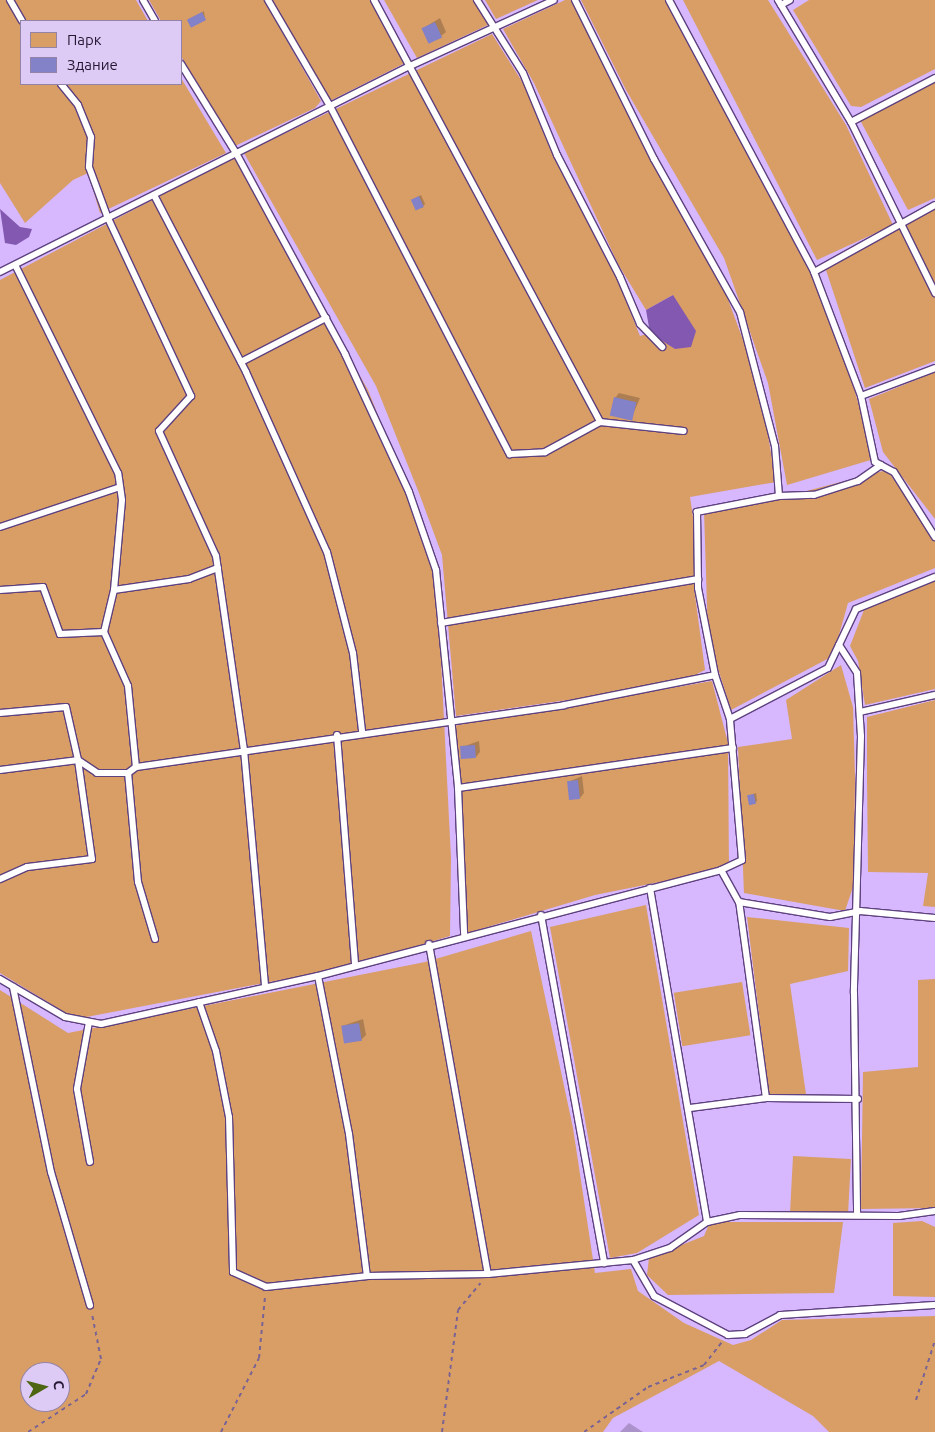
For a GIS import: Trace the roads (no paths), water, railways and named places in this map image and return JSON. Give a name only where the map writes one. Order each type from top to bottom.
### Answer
[{"type":"lane","points":[[10,0],[21,20]]},
{"type":"lane","points":[[143,0],[154,20]]},
{"type":"lane","points":[[268,0],[330,106],[510,454],[545,452],[600,422],[684,431]]},
{"type":"lane","points":[[374,0],[600,422]]},
{"type":"lane","points":[[477,0],[523,73],[557,155],[640,324],[662,347]]},
{"type":"lane","points":[[0,272],[107,216],[154,195],[410,66],[554,0]]},
{"type":"lane","points":[[575,0],[654,159],[740,312],[775,446],[779,496]]},
{"type":"lane","points":[[670,0],[814,272],[861,396],[875,462],[894,472],[935,538]]},
{"type":"lane","points":[[790,0],[780,2],[851,122],[898,222],[935,293]]},
{"type":"lane","points":[[182,66],[236,153],[326,318],[409,492],[436,570],[458,788],[464,934]]},
{"type":"lane","points":[[851,122],[935,78]]},
{"type":"lane","points":[[62,85],[78,105],[91,137],[89,167],[107,216],[191,396],[158,431],[218,568],[244,750],[265,988]]},
{"type":"lane","points":[[154,195],[241,362],[327,552],[353,653],[362,731]]},
{"type":"lane","points":[[814,272],[898,222],[935,205]]},
{"type":"lane","points":[[15,264],[118,473],[120,486],[114,590],[104,632],[128,686],[136,767]]},
{"type":"lane","points":[[241,362],[326,318]]},
{"type":"lane","points":[[861,396],[935,368]]},
{"type":"lane","points":[[0,979],[65,1017],[101,1024],[318,976],[464,934],[721,870],[742,860],[730,719],[716,675],[698,579],[696,512],[779,496],[814,494],[858,482],[881,465]]},
{"type":"lane","points":[[0,527],[120,486]]},
{"type":"lane","points":[[114,590],[189,579],[218,568]]},
{"type":"lane","points":[[730,719],[828,668],[856,609],[935,577]]},
{"type":"lane","points":[[441,623],[698,579]]},
{"type":"lane","points":[[0,590],[43,587],[60,634],[104,632]]},
{"type":"lane","points":[[839,645],[857,673],[860,712],[860,911],[854,993],[858,1099],[857,1215]]},
{"type":"lane","points":[[0,770],[78,760],[96,773],[128,773],[136,767],[362,731],[564,705],[716,675]]},
{"type":"lane","points":[[860,712],[935,695]]},
{"type":"lane","points":[[0,712],[66,707],[78,760],[92,859],[27,867],[0,879]]},
{"type":"lane","points":[[337,735],[354,966]]},
{"type":"lane","points":[[458,788],[733,748]]},
{"type":"lane","points":[[128,773],[138,882],[155,938]]},
{"type":"lane","points":[[721,870],[738,902],[766,1098]]},
{"type":"lane","points":[[650,888],[690,1108],[707,1222]]},
{"type":"lane","points":[[738,902],[830,917],[860,911],[935,918]]},
{"type":"lane","points":[[541,915],[604,1263]]},
{"type":"lane","points":[[429,944],[488,1274]]},
{"type":"lane","points":[[318,976],[349,1134],[367,1276]]},
{"type":"lane","points":[[13,987],[51,1172],[90,1305]]},
{"type":"lane","points":[[199,1002],[216,1051],[229,1117],[233,1272],[266,1287],[367,1276],[488,1274],[633,1260],[670,1248],[707,1222],[740,1214],[857,1215],[935,1211]]},
{"type":"lane","points":[[89,1022],[77,1088],[90,1162]]},
{"type":"lane","points":[[690,1108],[766,1098],[858,1099]]},
{"type":"lane","points":[[633,1260],[654,1296],[728,1335],[745,1334],[780,1315],[935,1304]]}]
